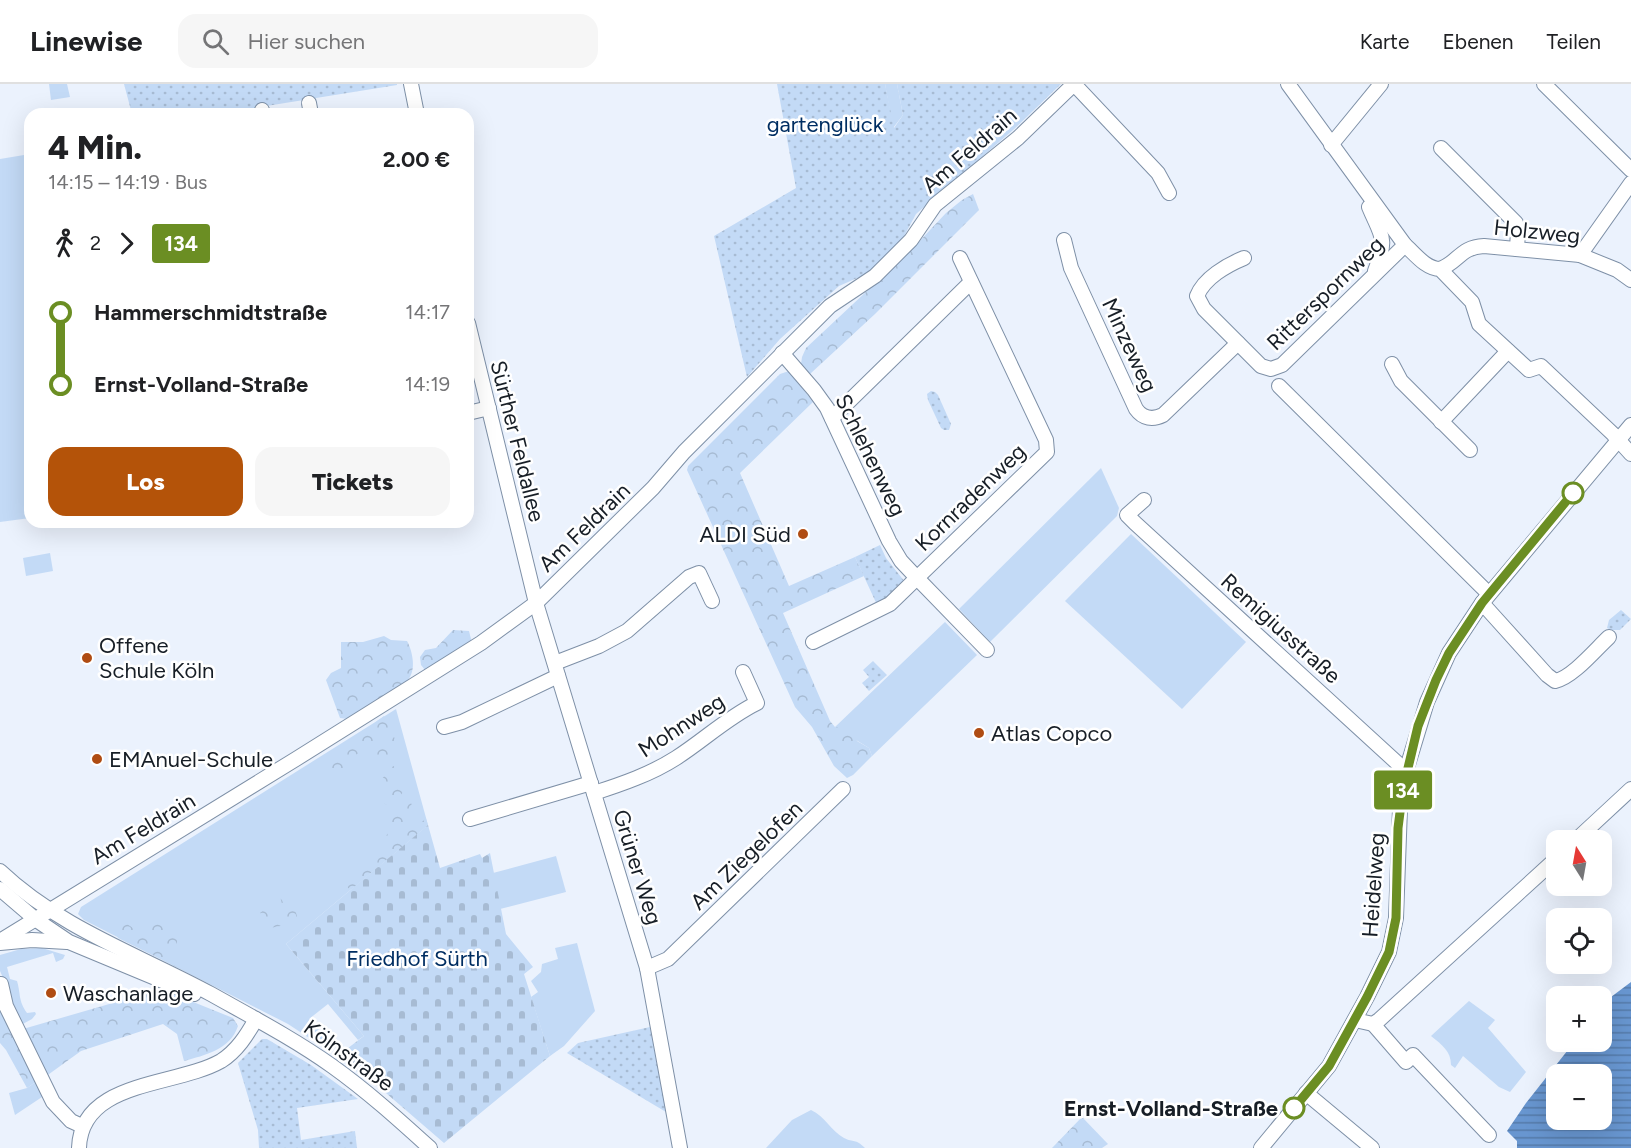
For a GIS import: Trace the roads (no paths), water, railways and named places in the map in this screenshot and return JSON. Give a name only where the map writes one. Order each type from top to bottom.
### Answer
[{"type":"street","points":[[411,84],[416,108]]},
{"type":"street","points":[[1074,84],[1158,173],[1169,193]]},
{"type":"street","name":"Am Feldrain","points":[[0,942],[480,643],[536,603],[653,488],[684,452],[830,306],[874,276],[911,240],[935,205],[1018,138],[1074,84]]},
{"type":"street","points":[[1288,84],[1405,245],[1427,266],[1434,269],[1440,268],[1472,302],[1479,324],[1508,351],[1529,370],[1541,366],[1631,454]]},
{"type":"street","points":[[1331,145],[1381,84]]},
{"type":"street","points":[[1544,84],[1631,170]]},
{"type":"street","points":[[1441,148],[1516,223],[1517,249]]},
{"type":"street","points":[[1580,255],[1631,183]]},
{"type":"street","points":[[1364,191],[1384,247],[1373,276]]},
{"type":"street","name":"Minzeweg","points":[[1064,240],[1071,268],[1136,409],[1143,416],[1153,418],[1163,415],[1238,343]]},
{"type":"street","name":"Ritterspornweg","points":[[1238,343],[1261,366],[1271,369],[1282,365],[1405,245]]},
{"type":"street","name":"Holzweg","points":[[1440,268],[1472,247],[1517,249],[1580,255],[1617,270],[1631,280]]},
{"type":"street","name":"Kornradenweg","points":[[917,578],[1044,456],[1048,448],[960,258]]},
{"type":"street","points":[[1238,343],[1204,309],[1197,296],[1218,272],[1244,258]]},
{"type":"street","points":[[832,417],[971,282]]},
{"type":"street","name":"Sürther Feldallee","points":[[474,348],[536,603]]},
{"type":"street","points":[[1441,422],[1508,351]]},
{"type":"street","name":"Schlehenweg","points":[[782,353],[814,390],[832,417],[889,541],[901,561],[987,650]]},
{"type":"street","points":[[1392,364],[1401,381],[1470,450]]},
{"type":"street","points":[[1279,386],[1485,598],[1547,675],[1555,681],[1561,680],[1609,637]]},
{"type":"street","points":[[474,412],[489,408]]},
{"type":"street","name":"Heidelweg","points":[[1261,1148],[1329,1066],[1383,967],[1393,940],[1396,918],[1400,808],[1406,771],[1418,726],[1449,653],[1485,598],[1631,425]]},
{"type":"street","name":"Remigiusstraße","points":[[1144,500],[1127,515],[1406,771]]},
{"type":"street","points":[[444,727],[462,722],[627,631],[689,577],[699,573],[712,601]]},
{"type":"street","points":[[813,642],[885,608],[917,578]]},
{"type":"street","name":"Grüner Weg","points":[[536,603],[647,968],[680,1148]]},
{"type":"street","name":"Mohnweg","points":[[593,788],[620,785],[666,763],[757,703],[743,672]]},
{"type":"street","points":[[470,819],[593,788]]},
{"type":"street","name":"Am Ziegelofen","points":[[647,968],[668,959],[843,789]]},
{"type":"street","points":[[1587,830],[1631,789]]},
{"type":"street","points":[[1373,1024],[1546,868]]},
{"type":"street","name":"Kölnstraße","points":[[0,871],[31,898],[84,931],[164,969],[283,1034],[333,1067],[386,1108],[430,1148]]},
{"type":"street","name":"Kölnstraße","points":[[0,889],[35,919],[69,942],[209,1000],[235,1008]]},
{"type":"street","points":[[0,942],[32,940],[69,942]]},
{"type":"street","points":[[1,984],[4,992],[1,1000],[53,1102],[71,1121],[82,1126]]},
{"type":"street","points":[[79,1148],[82,1126],[94,1109],[109,1098],[195,1072],[222,1060],[242,1042],[256,1019]]},
{"type":"street","points":[[1355,1020],[1373,1024],[1406,1062],[1413,1055],[1489,1135]]},
{"type":"street","points":[[1306,1093],[1372,1148]]},
{"type":"water","points":[[1631,982],[1631,1148],[1517,1148],[1517,1141],[1507,1131],[1546,1078],[1546,1130],[1612,1130],[1612,1064],[1557,1064],[1566,1052],[1612,1052],[1612,996]]},
{"type":"place","name":"ALDI Süd","points":[[803,534]]},
{"type":"place","name":"Offene Schule Köln","points":[[87,658]]},
{"type":"place","name":"Atlas Copco","points":[[979,733]]},
{"type":"place","name":"EMAnuel-Schule","points":[[97,759]]},
{"type":"place","name":"Waschanlage","points":[[51,993]]},
{"type":"place","name":"Ernst-Volland-Straße","points":[[1294,1108]]},
{"type":"park label","name":"gartenglück","points":[[825,124]]},
{"type":"park label","name":"Friedhof Sürth","points":[[417,958]]}]
